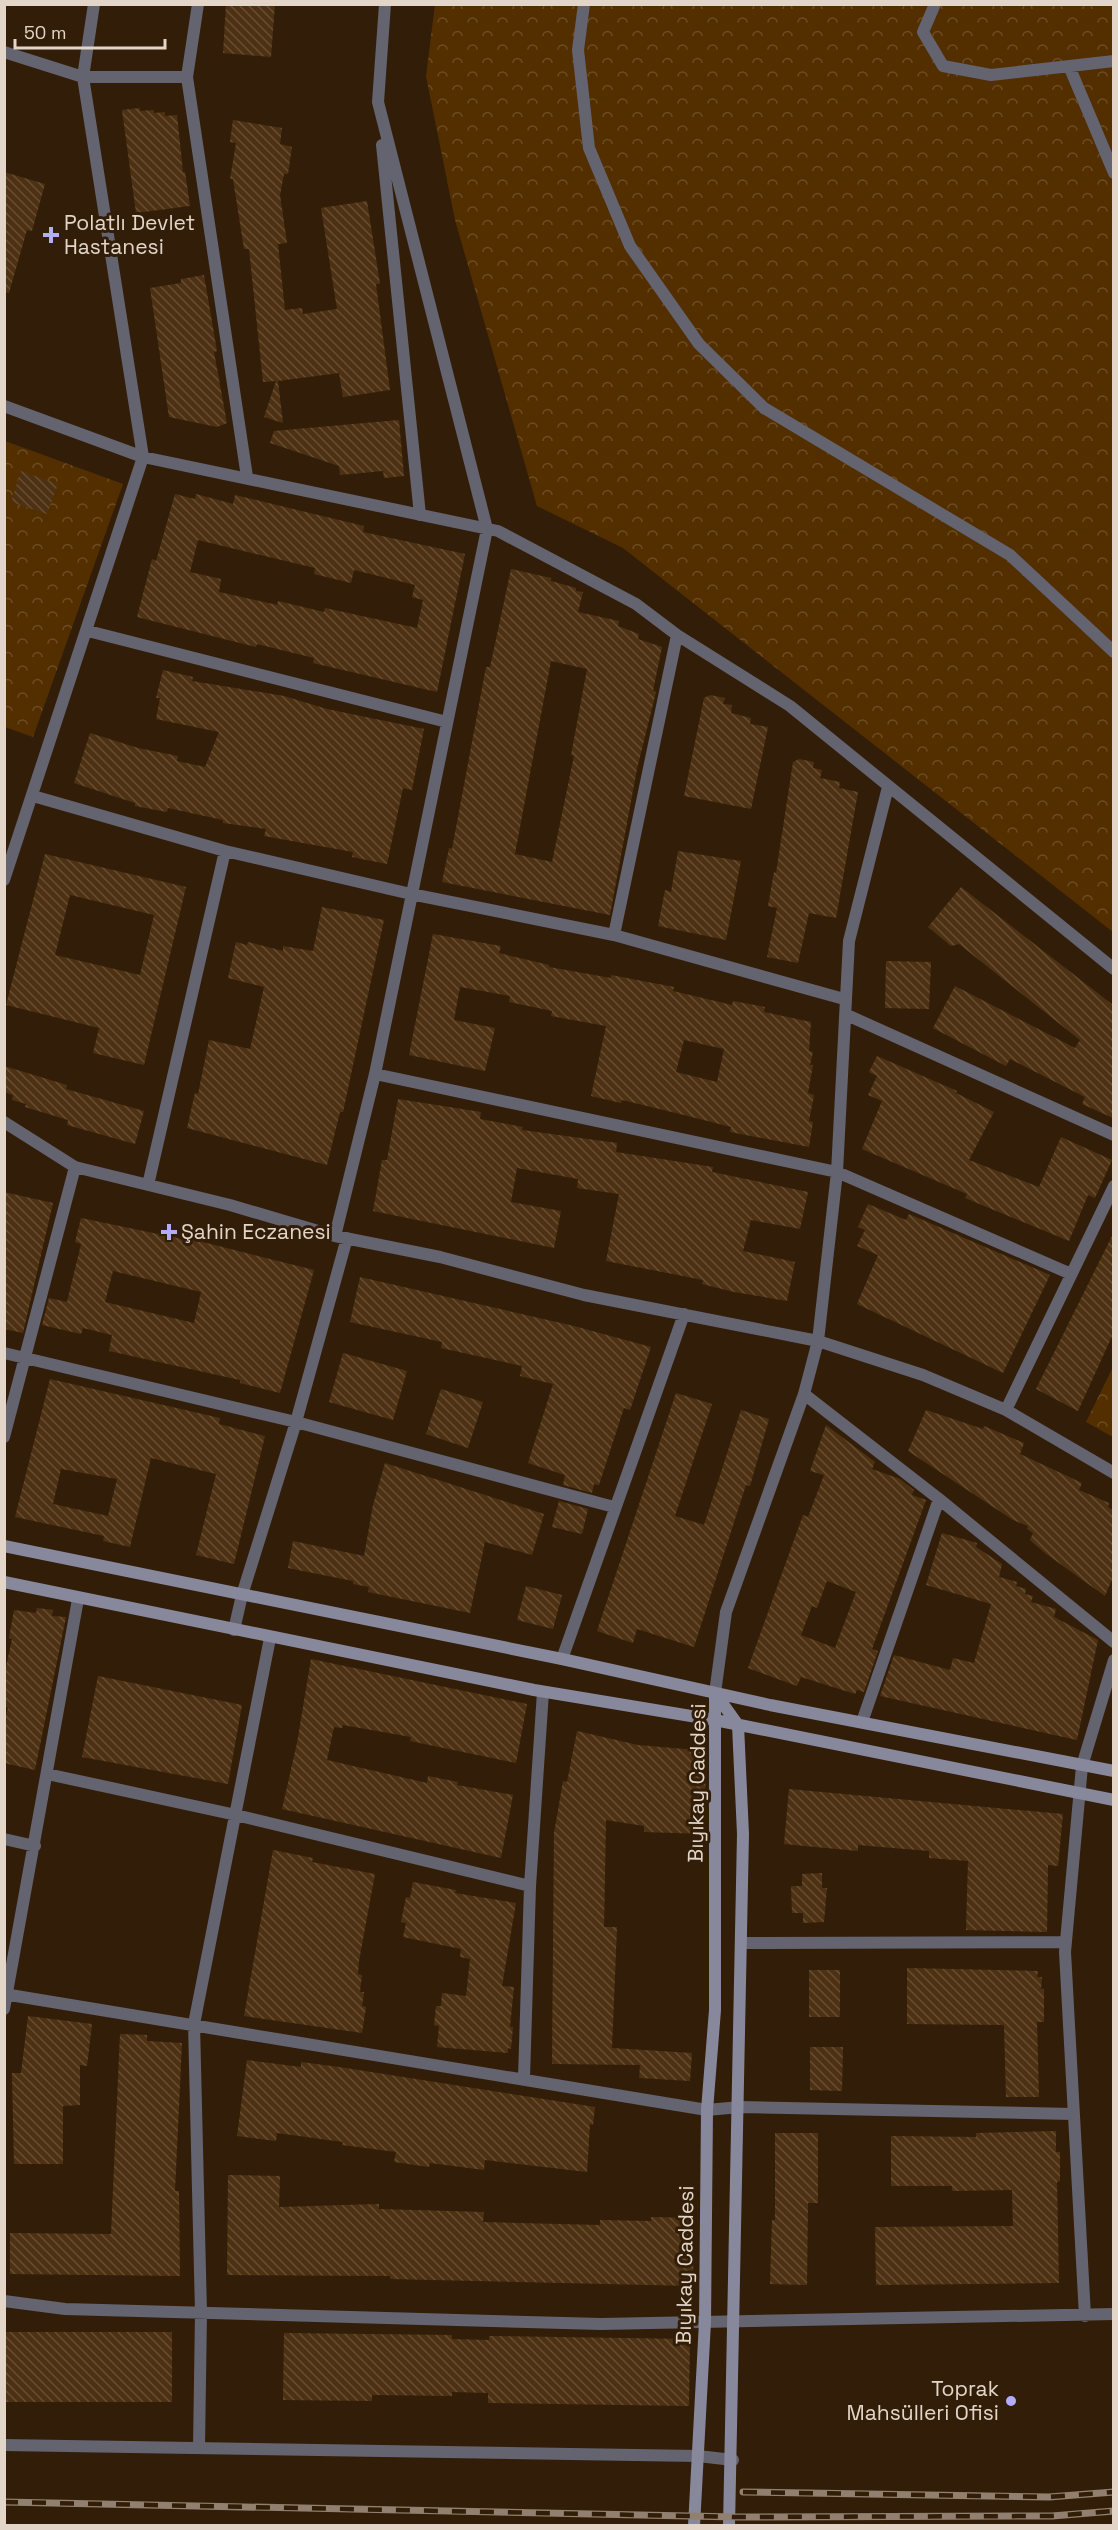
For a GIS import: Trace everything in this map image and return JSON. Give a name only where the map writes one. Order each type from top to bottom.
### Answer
[{"type":"street","points":[[4,880],[88,631],[143,457],[83,77],[94,4]]},
{"type":"street","points":[[198,4],[187,77],[247,477]]},
{"type":"street","points":[[385,4],[378,102],[420,515]]},
{"type":"street","points":[[584,4],[578,50],[589,148],[630,246],[699,344],[764,408],[1010,555],[1113,652]]},
{"type":"street","points":[[935,4],[923,32],[943,66],[991,75],[1113,61]]},
{"type":"street","points":[[4,52],[83,77],[187,77]]},
{"type":"street","points":[[1069,66],[1113,173]]},
{"type":"street","points":[[234,1630],[242,1595],[296,1422],[341,1237],[486,529],[378,102]]},
{"type":"street","points":[[4,406],[143,457],[498,531],[636,604],[677,635],[790,706],[1113,969]]},
{"type":"street","points":[[88,631],[447,722]]},
{"type":"street","points":[[614,935],[677,635]]},
{"type":"street","points":[[715,1693],[726,1612],[804,1394],[818,1341],[837,1172],[847,1015],[844,999],[849,941],[888,787]]},
{"type":"street","points":[[33,796],[225,850],[411,894],[614,935],[844,999]]},
{"type":"street","points":[[148,1185],[225,850]]},
{"type":"street","points":[[847,1015],[1113,1135]]},
{"type":"street","points":[[375,1074],[837,1172],[1071,1274]]},
{"type":"street","points":[[4,1122],[75,1167],[230,1205],[341,1237],[440,1257],[584,1294],[818,1341],[923,1375],[1006,1410],[1113,1473]]},
{"type":"street","points":[[4,1437],[75,1167]]},
{"type":"street","points":[[1006,1410],[1113,1186]]},
{"type":"street","points":[[562,1659],[684,1314]]},
{"type":"street","points":[[4,1353],[296,1422],[614,1507]]},
{"type":"street","points":[[804,1394],[939,1499],[1113,1642]]},
{"type":"street","points":[[862,1722],[939,1499]]},
{"type":"street","points":[[4,1546],[562,1659],[715,1693],[1113,1771]]},
{"type":"street","points":[[4,1582],[78,1599],[543,1692],[715,1720],[1113,1800]]},
{"type":"street","points":[[4,2009],[78,1599]]},
{"type":"street","points":[[199,2447],[201,2313],[194,2024],[270,1638]]},
{"type":"street","points":[[1085,2316],[1066,1942],[1082,1766],[1113,1660]]},
{"type":"street","points":[[524,2078],[530,1886],[543,1692]]},
{"type":"street","name":"Bıyıkay Caddesi","points":[[694,2526],[705,2322],[707,2110],[715,2010],[715,1693]]},
{"type":"street","name":"Bıyıkay Caddesi","points":[[715,1693],[738,1725],[743,1834],[733,2460],[729,2526]]},
{"type":"street","points":[[47,1774],[236,1815],[530,1886]]},
{"type":"street","points":[[4,1839],[35,1846]]},
{"type":"street","points":[[742,1943],[1066,1942]]},
{"type":"street","points":[[5,1994],[707,2110],[740,2107],[1073,2114]]},
{"type":"street","points":[[4,2301],[65,2310],[601,2324],[1113,2314]]},
{"type":"street","points":[[4,2445],[698,2456],[733,2460]]},
{"type":"green space","points":[[435,5],[1113,5],[1113,932],[623,548],[537,506],[455,220],[426,76]]},
{"type":"green space","points":[[5,441],[123,484],[33,737],[5,727]]},
{"type":"green space","points":[[1113,1367],[1114,1437],[1086,1422]]},
{"type":"building","points":[[226,4],[275,4],[271,57],[223,53]]},
{"type":"building","points":[[140,108],[140,111],[165,112],[165,116],[177,115],[183,172],[185,172],[190,206],[136,213],[122,110]]},
{"type":"building","points":[[233,120],[282,128],[280,144],[292,147],[288,174],[284,174],[280,195],[287,243],[278,244],[285,310],[302,308],[303,314],[337,309],[321,208],[367,201],[380,284],[376,284],[390,390],[343,397],[339,373],[278,381],[283,423],[264,417],[276,381],[263,382],[249,249],[244,249],[233,179],[230,179],[236,143],[230,142]]},
{"type":"building","points":[[4,172],[45,184],[32,231],[27,230],[9,293],[4,292]]},
{"type":"building","points":[[204,275],[217,351],[214,352],[227,423],[217,427],[169,417],[150,288],[181,283],[181,279]]},
{"type":"building","points":[[399,420],[404,476],[384,478],[383,471],[340,475],[339,466],[270,443],[274,431]]},
{"type":"building","points":[[21,471],[58,484],[47,514],[11,502]]},
{"type":"building","points":[[175,494],[195,499],[196,494],[233,504],[235,495],[364,526],[363,532],[465,554],[437,692],[313,663],[314,658],[257,644],[256,647],[137,617],[152,559],[156,561]],"holes":[[[198,540],[315,568],[314,574],[351,583],[354,570],[415,585],[412,597],[423,600],[417,628],[325,608],[324,612],[278,601],[277,605],[219,592],[221,579],[190,572]]]},
{"type":"building","points":[[511,569],[551,578],[551,581],[576,588],[576,591],[583,592],[578,612],[619,621],[618,626],[639,634],[638,639],[662,647],[653,691],[656,692],[637,769],[610,915],[442,882],[449,848],[452,849],[486,667],[490,667]],"holes":[[[551,661],[587,669],[571,755],[574,756],[552,862],[515,854]]]},
{"type":"building","points":[[163,670],[193,677],[192,681],[284,696],[327,709],[424,729],[412,790],[403,788],[387,864],[352,857],[353,852],[264,836],[266,829],[223,823],[223,820],[168,808],[167,812],[135,806],[135,803],[74,783],[90,733],[138,748],[178,756],[177,761],[205,767],[219,732],[156,719],[160,698],[156,698]]},
{"type":"building","points":[[710,695],[725,698],[723,704],[732,705],[731,713],[751,718],[750,724],[768,727],[751,809],[684,796],[704,698]]},
{"type":"building","points":[[799,759],[814,762],[813,768],[822,770],[820,778],[840,782],[839,788],[858,792],[836,918],[809,913],[798,963],[767,957],[777,908],[768,906],[774,872],[776,873],[793,762]]},
{"type":"building","points":[[678,851],[741,861],[726,940],[658,926],[665,890],[671,892]]},
{"type":"building","points":[[45,854],[186,887],[144,1065],[93,1053],[99,1028],[6,1005]],"holes":[[[70,895],[154,915],[140,975],[55,955]]]},
{"type":"building","points":[[961,887],[1113,1005],[1113,1118],[1082,1104],[1085,1097],[1010,1059],[1006,1066],[933,1028],[955,986],[1075,1048],[1080,1040],[959,944],[951,946],[928,927]]},
{"type":"building","points":[[322,907],[384,920],[343,1112],[340,1112],[327,1165],[187,1128],[195,1093],[198,1094],[209,1040],[250,1049],[264,987],[228,978],[236,942],[247,945],[248,942],[283,951],[283,946],[313,951]]},
{"type":"building","points":[[433,934],[501,946],[499,953],[549,965],[549,967],[611,978],[611,975],[674,987],[673,991],[732,1005],[733,1001],[765,1007],[764,1012],[811,1022],[809,1051],[813,1052],[810,1065],[813,1065],[808,1093],[814,1095],[809,1121],[813,1122],[809,1147],[730,1132],[731,1127],[622,1100],[621,1103],[591,1096],[606,1026],[551,1016],[552,1011],[509,1002],[510,996],[460,987],[454,1020],[495,1028],[485,1071],[409,1055]],"holes":[[[684,1040],[724,1049],[717,1082],[676,1072]]]},
{"type":"building","points":[[886,961],[931,962],[929,1009],[885,1008]]},
{"type":"building","points":[[877,1056],[957,1091],[956,1093],[994,1112],[969,1160],[1039,1187],[1061,1137],[1112,1160],[1095,1198],[1088,1195],[1069,1241],[965,1198],[967,1194],[862,1149],[882,1101],[868,1095],[877,1076],[869,1072]]},
{"type":"building","points":[[4,1066],[67,1085],[66,1089],[144,1111],[135,1144],[67,1125],[68,1120],[25,1107],[26,1104],[12,1100],[13,1095],[4,1092]]},
{"type":"building","points":[[398,1099],[481,1112],[480,1119],[523,1127],[522,1130],[617,1143],[616,1152],[713,1167],[712,1172],[808,1192],[800,1229],[751,1220],[743,1251],[795,1262],[787,1301],[734,1292],[702,1284],[703,1280],[606,1261],[619,1194],[577,1188],[578,1179],[517,1168],[511,1202],[561,1211],[554,1248],[373,1211],[382,1160],[387,1160]]},
{"type":"building","points":[[4,1192],[53,1203],[23,1333],[4,1329]]},
{"type":"building","points":[[868,1204],[906,1220],[909,1214],[1050,1275],[1003,1373],[857,1304],[878,1255],[857,1246],[865,1230],[858,1227]]},
{"type":"building","points":[[81,1218],[182,1239],[183,1237],[314,1270],[280,1393],[240,1383],[240,1380],[109,1351],[112,1335],[83,1328],[81,1334],[42,1325],[49,1298],[67,1302],[81,1244],[75,1242]],"holes":[[[113,1271],[201,1292],[194,1323],[105,1302]]]},
{"type":"building","points":[[1113,1234],[1113,1334],[1078,1411],[1036,1389]]},
{"type":"building","points":[[360,1277],[574,1326],[651,1347],[630,1410],[624,1408],[599,1485],[594,1484],[592,1493],[563,1485],[565,1475],[528,1463],[553,1384],[520,1376],[522,1366],[441,1348],[442,1342],[350,1322]]},
{"type":"building","points":[[343,1353],[407,1371],[393,1420],[329,1402]]},
{"type":"building","points":[[50,1379],[220,1418],[219,1424],[265,1436],[234,1564],[196,1555],[216,1474],[151,1458],[130,1547],[103,1541],[104,1536],[15,1517]],"holes":[[[61,1469],[117,1479],[108,1516],[53,1504]]]},
{"type":"building","points":[[441,1389],[483,1402],[468,1448],[426,1434]]},
{"type":"building","points":[[676,1393],[712,1404],[675,1516],[704,1525],[741,1410],[769,1419],[750,1486],[746,1485],[694,1647],[637,1629],[633,1643],[597,1631]]},
{"type":"building","points":[[926,1410],[983,1429],[984,1426],[1024,1443],[1020,1454],[1082,1483],[1079,1490],[1109,1503],[1108,1507],[1113,1510],[1113,1577],[1105,1596],[1030,1540],[1033,1533],[1027,1529],[1028,1526],[1013,1520],[908,1451]]},
{"type":"building","points":[[826,1425],[875,1462],[872,1469],[900,1479],[914,1490],[912,1495],[926,1500],[872,1649],[878,1651],[864,1692],[857,1690],[855,1694],[801,1677],[797,1686],[748,1668],[803,1515],[808,1517],[824,1475],[810,1471]],"holes":[[[827,1581],[856,1592],[835,1648],[801,1635],[812,1606],[817,1608]]]},
{"type":"building","points":[[385,1463],[544,1514],[532,1555],[485,1542],[470,1613],[368,1592],[369,1587],[353,1584],[353,1581],[288,1568],[293,1541],[364,1556],[373,1505]]},
{"type":"building","points":[[559,1501],[588,1509],[582,1534],[552,1527]]},
{"type":"building","points":[[942,1533],[977,1543],[976,1547],[1002,1564],[999,1577],[1017,1582],[1016,1586],[1026,1589],[1025,1594],[1033,1596],[1031,1602],[1056,1609],[1054,1617],[1098,1640],[1077,1740],[880,1696],[894,1655],[950,1670],[953,1658],[974,1663],[991,1604],[926,1585]]},
{"type":"building","points":[[526,1586],[562,1595],[553,1629],[517,1620]]},
{"type":"building","points":[[37,1608],[53,1610],[52,1616],[66,1617],[35,1770],[4,1763],[4,1724],[8,1707],[4,1707],[4,1676],[12,1639],[9,1638],[14,1610],[36,1613]]},
{"type":"building","points":[[311,1659],[527,1704],[516,1763],[410,1741],[411,1737],[343,1725],[342,1728],[334,1727],[327,1760],[427,1783],[428,1776],[458,1782],[457,1785],[513,1795],[501,1858],[282,1809],[297,1743]]},
{"type":"building","points":[[98,1676],[242,1705],[228,1784],[82,1757]]},
{"type":"building","points":[[577,1731],[638,1745],[707,1751],[703,1834],[644,1832],[644,1826],[606,1820],[604,1927],[617,1927],[612,2048],[692,2053],[690,2081],[639,2078],[640,2065],[552,2064],[554,1833],[563,1781],[567,1782]]},
{"type":"building","points":[[789,1789],[1063,1814],[1058,1866],[1048,1865],[1047,1932],[966,1930],[968,1861],[929,1858],[929,1851],[858,1845],[858,1851],[784,1844]]},
{"type":"building","points":[[273,1850],[313,1858],[312,1862],[375,1874],[359,1961],[358,1974],[362,1975],[360,1992],[364,1992],[362,2006],[366,2007],[362,2033],[244,2016]]},
{"type":"building","points":[[822,1873],[822,1888],[827,1888],[824,1922],[803,1923],[803,1913],[792,1913],[791,1886],[802,1886],[802,1874]]},
{"type":"building","points":[[413,1882],[456,1890],[455,1893],[516,1903],[502,1986],[514,1987],[510,2027],[513,2027],[511,2049],[508,2048],[508,2053],[437,2047],[439,2026],[434,2025],[436,2006],[441,2006],[442,1993],[466,1996],[470,1959],[460,1957],[461,1949],[403,1937],[406,1923],[401,1922],[406,1897],[410,1898]]},
{"type":"building","points":[[907,1968],[1038,1971],[1037,1977],[1042,1977],[1041,1989],[1044,1989],[1044,2022],[1037,2022],[1039,2097],[1006,2097],[1004,2025],[907,2024]]},
{"type":"building","points":[[809,1970],[840,1970],[840,2017],[809,2017]]},
{"type":"building","points":[[28,2016],[92,2024],[87,2066],[80,2065],[80,2105],[63,2106],[63,2164],[14,2164],[12,2073],[21,2073]]},
{"type":"building","points":[[120,2034],[147,2035],[147,2041],[182,2043],[175,2191],[179,2191],[180,2276],[10,2274],[10,2233],[111,2234]]},
{"type":"building","points":[[810,2047],[843,2047],[842,2091],[810,2090]]},
{"type":"building","points":[[247,2060],[301,2067],[301,2062],[339,2067],[595,2107],[593,2125],[590,2124],[587,2172],[485,2160],[484,2170],[430,2163],[429,2167],[394,2162],[396,2152],[342,2145],[343,2142],[277,2133],[276,2141],[237,2136]]},
{"type":"building","points":[[1056,2131],[1056,2152],[1060,2152],[1060,2181],[1057,2182],[1059,2283],[876,2285],[875,2227],[1013,2226],[1012,2190],[952,2191],[952,2186],[891,2186],[891,2136],[976,2137],[976,2133]]},
{"type":"building","points":[[775,2133],[818,2133],[818,2203],[808,2203],[807,2285],[770,2284],[772,2220],[775,2220]]},
{"type":"building","points":[[228,2175],[280,2176],[279,2207],[379,2204],[379,2209],[484,2212],[483,2222],[600,2225],[600,2220],[651,2221],[651,2217],[694,2218],[693,2286],[390,2279],[390,2276],[227,2275]]},
{"type":"building","points":[[4,2332],[172,2332],[172,2402],[4,2402]]},
{"type":"building","points":[[284,2333],[452,2335],[452,2339],[489,2340],[489,2336],[690,2339],[689,2406],[488,2403],[488,2393],[452,2392],[452,2396],[372,2395],[372,2401],[283,2400]]},
{"type":"railway","points":[[743,2492],[1049,2497],[1114,2492]]},
{"type":"railway","points":[[4,2502],[737,2517],[1052,2516],[1114,2511]]},
{"type":"place","name":"Polatlı Devlet Hastanesi","points":[[51,235]]},
{"type":"place","name":"Şahin Eczanesi","points":[[169,1232]]},
{"type":"place","name":"Toprak Mahsülleri Ofisi","points":[[1011,2401]]}]
